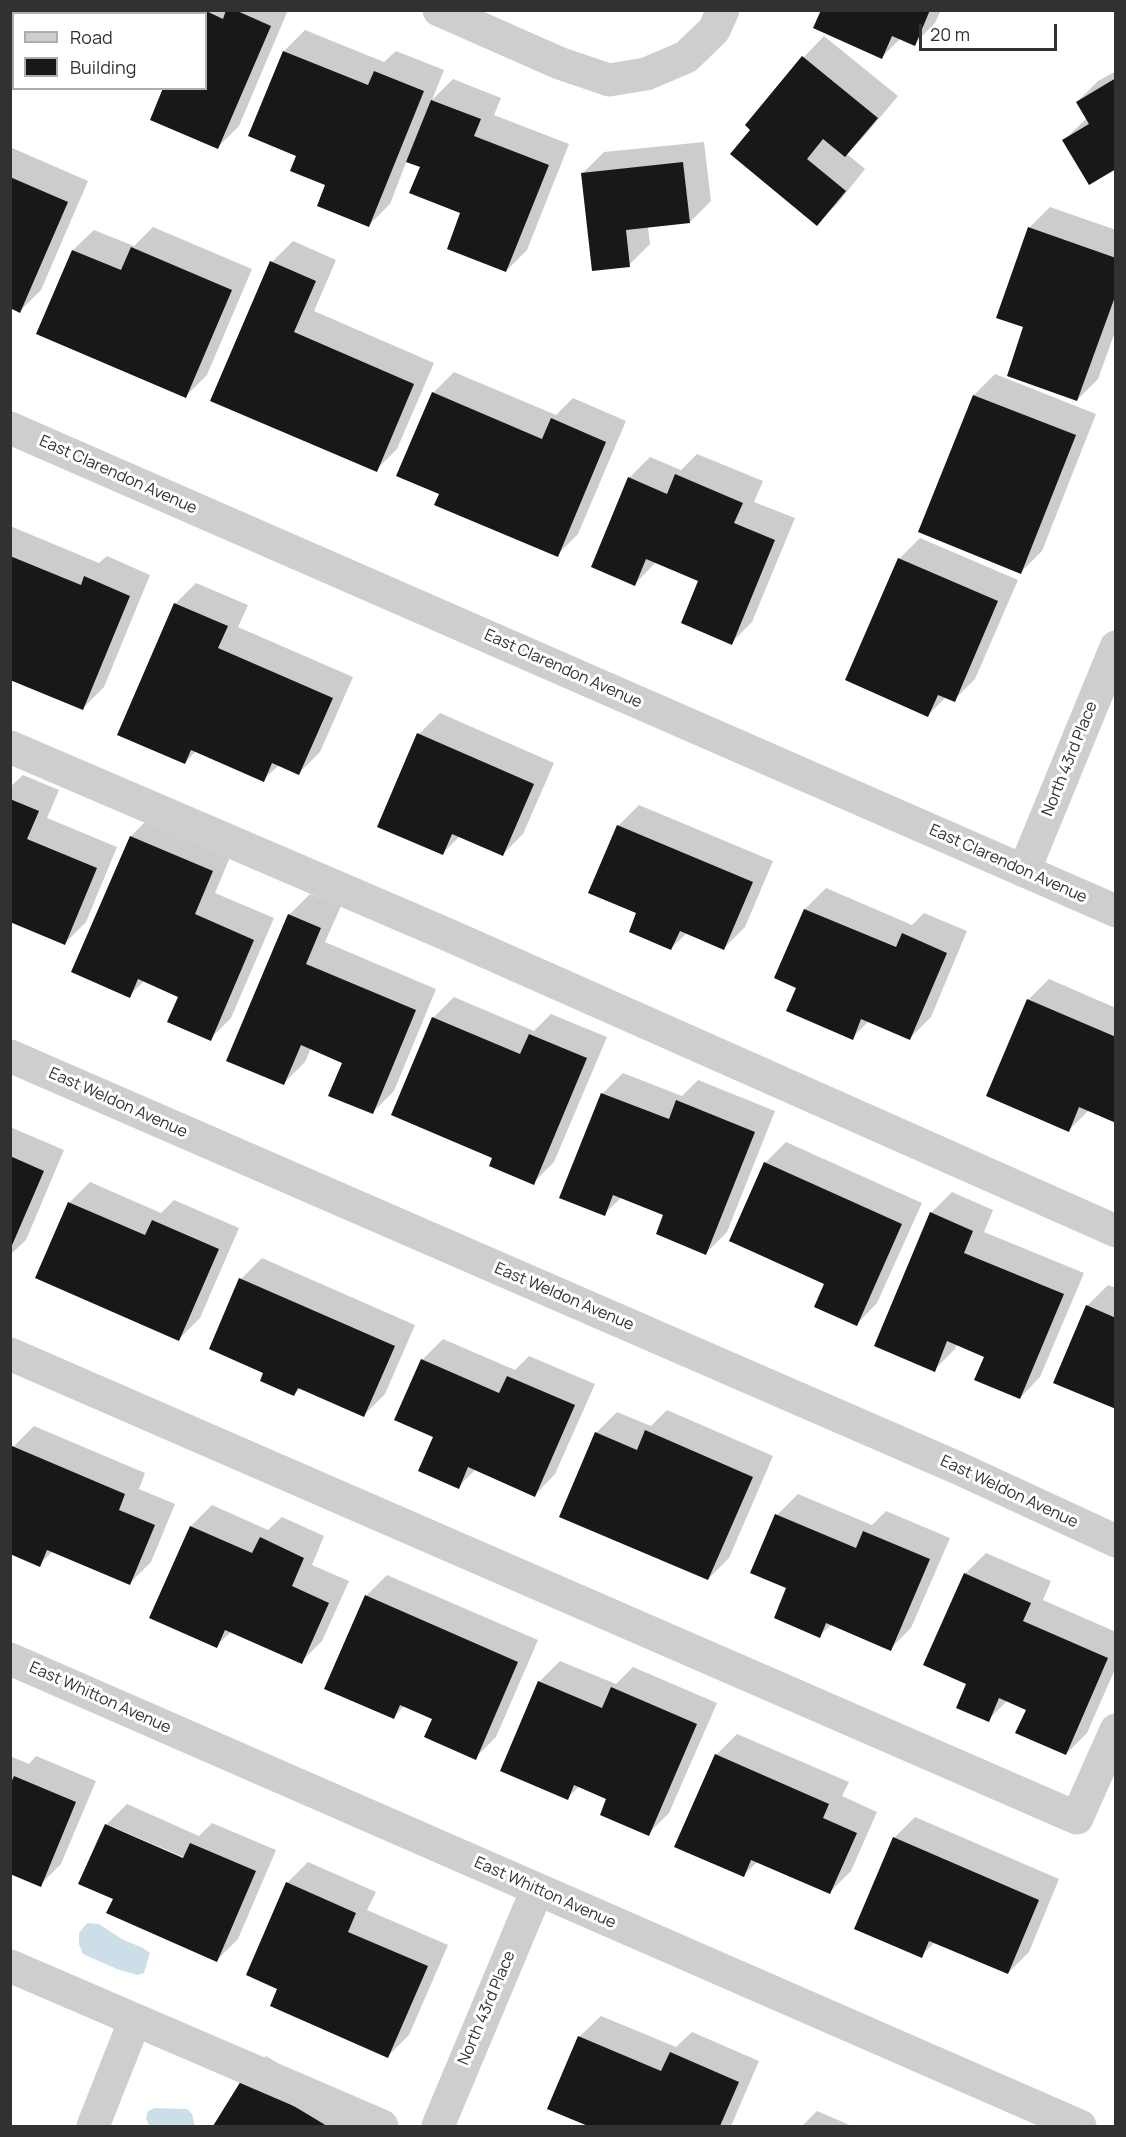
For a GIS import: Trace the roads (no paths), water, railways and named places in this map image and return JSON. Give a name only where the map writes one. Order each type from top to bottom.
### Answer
[{"type":"street","points":[[439,10],[559,63],[609,80],[646,74],[686,57],[714,30],[723,10]]},
{"type":"street","name":"East Clarendon Avenue","points":[[10,428],[1116,911]]},
{"type":"street","name":"North 43rd Place","points":[[1024,871],[1116,647]]},
{"type":"street","points":[[10,747],[446,934],[1116,1231]]},
{"type":"street","name":"East Weldon Avenue","points":[[10,1056],[958,1468],[1116,1541]]},
{"type":"street","points":[[10,1354],[1077,1818],[1116,1730]]},
{"type":"street","name":"East Whitton Avenue","points":[[10,1659],[1080,2127]]},
{"type":"street","name":"North 43rd Place","points":[[438,2127],[537,1890]]},
{"type":"street","points":[[10,1965],[382,2127]]},
{"type":"street","points":[[93,2127],[135,2020]]}]
